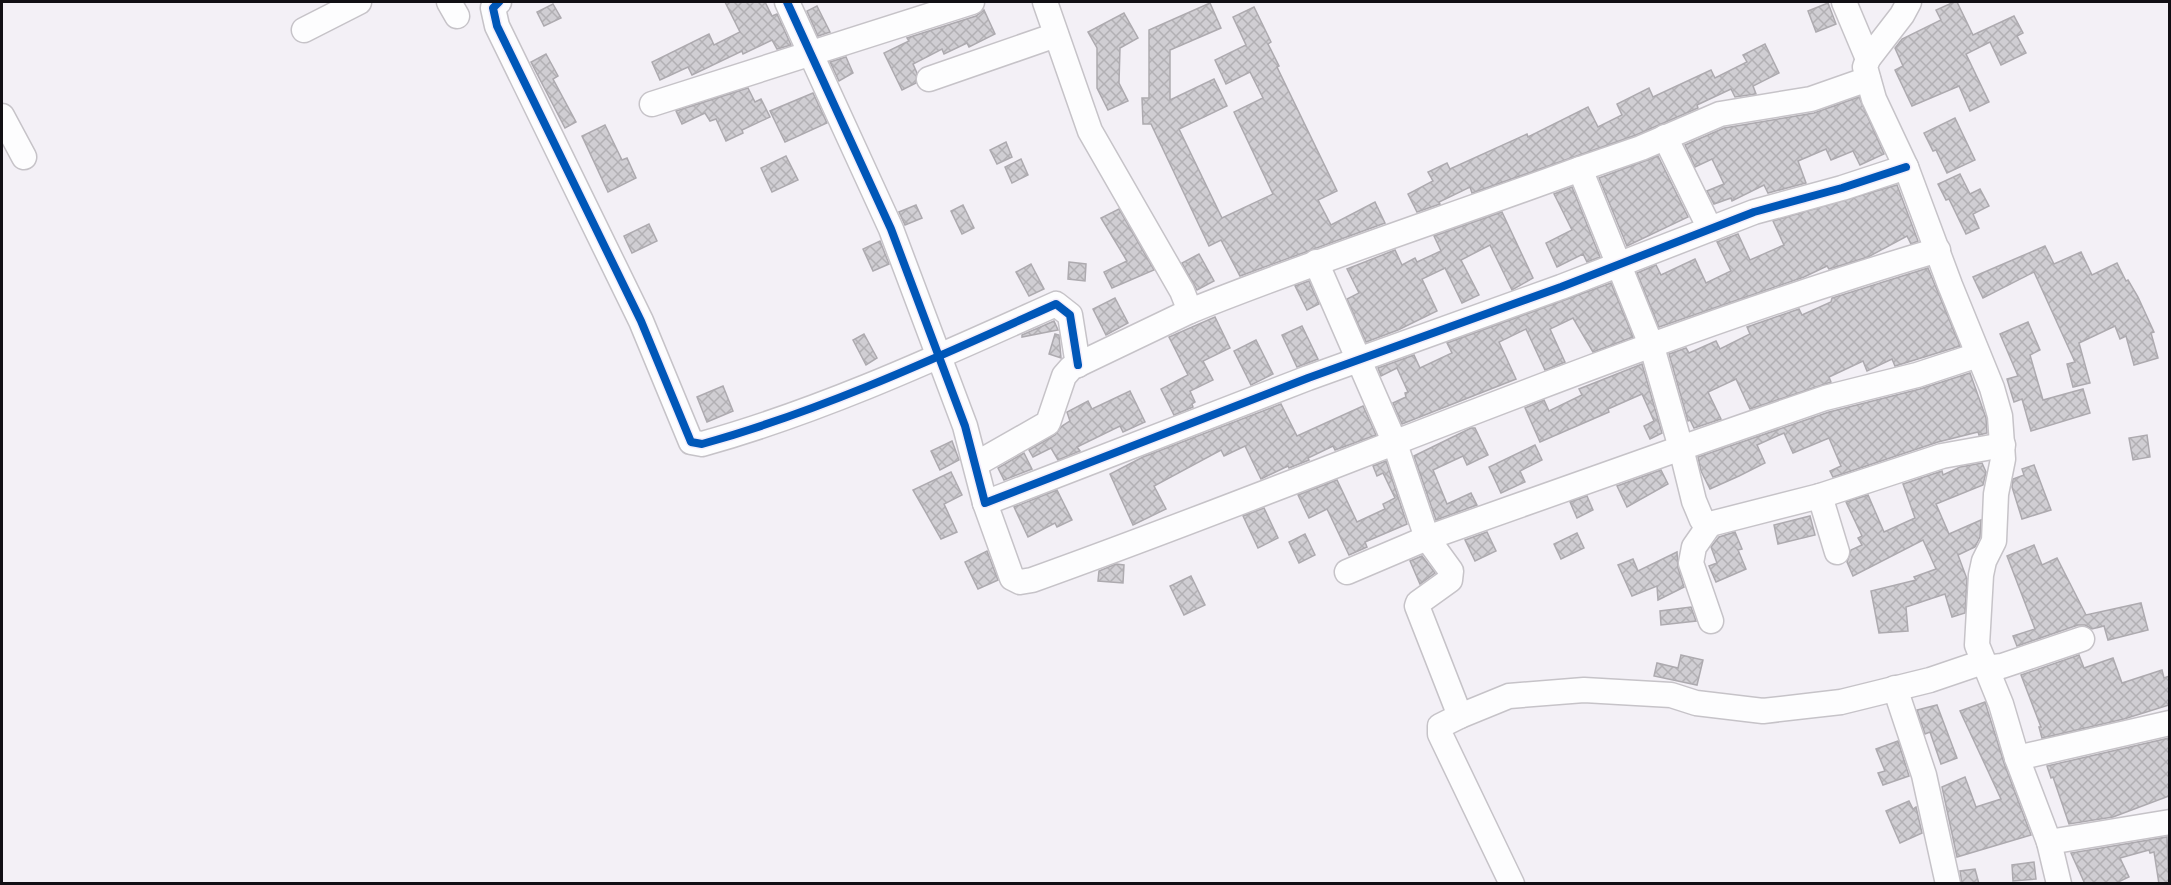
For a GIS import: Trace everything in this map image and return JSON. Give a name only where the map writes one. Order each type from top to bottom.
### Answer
[{"type":"street","points":[[304,30],[359,2]]},
{"type":"street","points":[[499,2],[493,8],[496,26],[641,321],[692,442],[702,444],[771,425],[938,357],[1056,304],[1070,315],[1078,365]]},
{"type":"street","points":[[787,2],[891,229],[965,426],[985,503],[1012,578],[1026,581],[1118,550],[1394,441],[1845,277],[1938,250]]},
{"type":"street","points":[[652,104],[812,55],[972,2]]},
{"type":"street","points":[[1045,2],[1090,131],[1182,291],[1190,311]]},
{"type":"street","points":[[1844,2],[1997,404],[2003,445],[1994,541],[1984,561],[1981,575],[1982,658],[2001,704],[2017,758],[2049,842],[2059,884]]},
{"type":"street","points":[[976,464],[1048,423],[1064,376],[1071,368],[1190,311],[1316,262],[1437,222],[1641,148],[1720,114],[1811,99],[1868,69],[1910,2]]},
{"type":"street","points":[[929,79],[1056,35]]},
{"type":"street","points":[[2,116],[24,158]]},
{"type":"street","points":[[1665,137],[1710,229]]},
{"type":"street","points":[[985,503],[1754,212],[1842,188],[1906,166]]},
{"type":"street","points":[[1580,169],[1652,347],[1694,501],[1702,520],[1710,524],[1820,496],[1942,456],[2003,445]]},
{"type":"street","points":[[1316,262],[1394,441],[1427,538],[1451,576],[1417,606],[1458,709]]},
{"type":"street","points":[[1347,572],[1427,538],[1825,398],[1917,375],[1978,355]]},
{"type":"street","points":[[1820,496],[1837,552]]},
{"type":"street","points":[[1710,524],[1694,548],[1691,563],[1711,621]]},
{"type":"street","points":[[1512,884],[1440,734],[1440,726],[1458,709],[1509,696],[1584,690],[1671,695],[1704,704],[1762,711],[1841,702],[1895,688],[1982,658],[2002,666],[2082,639]]},
{"type":"street","points":[[1895,688],[1924,775],[1947,884]]},
{"type":"street","points":[[2017,758],[2169,723]]},
{"type":"street","points":[[2049,842],[2169,822]]},
{"type":"building","points":[[725,2],[765,2],[772,16],[777,14],[791,45],[777,49],[772,40],[743,54],[742,51],[692,75],[688,67],[660,80],[652,62],[709,34],[714,45],[740,32]]},
{"type":"building","points":[[1957,2],[1973,35],[2014,16],[2023,33],[2017,36],[2026,53],[2001,65],[1990,42],[1966,54],[1989,102],[1970,111],[1959,86],[1912,106],[1895,70],[1903,66],[1895,48],[1902,39],[1941,20],[1936,10]]},
{"type":"building","points":[[1210,3],[1221,28],[1170,50],[1170,100],[1214,79],[1227,106],[1179,129],[1222,218],[1273,194],[1234,112],[1263,98],[1250,72],[1226,84],[1215,60],[1246,45],[1233,17],[1254,7],[1271,42],[1268,44],[1279,66],[1277,67],[1337,191],[1318,200],[1331,225],[1375,202],[1385,223],[1240,276],[1221,240],[1209,246],[1151,124],[1143,124],[1142,98],[1149,98],[1149,30]]},
{"type":"building","points":[[1828,3],[1836,24],[1816,32],[1808,11]]},
{"type":"building","points":[[553,4],[561,18],[544,26],[537,12]]},
{"type":"building","points":[[817,6],[830,32],[818,36],[807,11]]},
{"type":"building","points":[[984,10],[995,34],[969,47],[967,43],[944,54],[942,49],[913,64],[917,73],[916,83],[902,90],[884,53],[909,41],[907,38],[976,16]]},
{"type":"building","points":[[1124,13],[1138,38],[1120,48],[1119,83],[1128,101],[1108,110],[1097,88],[1097,48],[1088,32]]},
{"type":"building","points":[[1765,44],[1779,73],[1753,86],[1756,94],[1735,97],[1731,89],[1697,105],[1698,108],[1636,135],[1472,193],[1470,187],[1439,202],[1440,204],[1417,212],[1408,194],[1433,181],[1428,172],[1447,163],[1450,169],[1527,134],[1528,137],[1588,107],[1598,127],[1622,115],[1617,104],[1649,88],[1653,97],[1711,70],[1715,78],[1747,62],[1743,55]]},
{"type":"building","points":[[546,54],[558,76],[553,79],[576,122],[565,128],[531,62]]},
{"type":"building","points":[[846,57],[853,73],[839,81],[830,62]]},
{"type":"building","points":[[748,88],[755,102],[761,99],[770,117],[742,130],[743,133],[726,141],[716,119],[710,121],[705,113],[682,124],[676,111]]},
{"type":"building","points":[[813,93],[827,123],[785,142],[770,111]]},
{"type":"building","points":[[1859,97],[1884,154],[1860,165],[1853,151],[1831,160],[1826,149],[1798,161],[1806,183],[1768,193],[1764,185],[1732,201],[1731,198],[1714,204],[1707,191],[1724,184],[1712,159],[1695,167],[1685,145],[1724,128],[1814,113]]},
{"type":"building","points":[[1955,118],[1975,160],[1947,173],[1936,150],[1933,151],[1924,133]]},
{"type":"building","points":[[605,125],[622,160],[627,158],[636,178],[608,192],[582,136]]},
{"type":"building","points":[[1006,142],[1012,157],[997,164],[990,150]]},
{"type":"building","points":[[786,156],[798,180],[772,192],[761,168]]},
{"type":"building","points":[[1658,156],[1688,217],[1627,246],[1599,178]]},
{"type":"building","points":[[1021,159],[1028,175],[1012,183],[1005,167]]},
{"type":"building","points":[[1960,174],[1970,194],[1980,189],[1989,206],[1973,214],[1979,228],[1966,234],[1949,199],[1946,200],[1938,184]]},
{"type":"building","points":[[1897,185],[1918,241],[1911,244],[1907,236],[1868,257],[1829,269],[1827,266],[1804,277],[1659,327],[1637,273],[1656,265],[1661,275],[1695,259],[1706,283],[1731,271],[1717,242],[1738,234],[1750,260],[1784,245],[1773,221]]},
{"type":"building","points":[[1572,187],[1600,257],[1587,262],[1583,254],[1557,267],[1546,243],[1572,230],[1554,194]]},
{"type":"building","points":[[916,205],[922,218],[905,225],[899,212]]},
{"type":"building","points":[[963,205],[974,228],[962,234],[951,211]]},
{"type":"building","points":[[1119,209],[1154,270],[1112,288],[1104,272],[1127,261],[1101,218]]},
{"type":"building","points":[[1502,212],[1533,278],[1512,290],[1490,245],[1461,260],[1479,295],[1462,303],[1445,268],[1422,279],[1437,311],[1398,330],[1366,342],[1347,299],[1359,293],[1347,269],[1395,250],[1402,265],[1415,258],[1417,262],[1441,251],[1434,236]]},
{"type":"building","points":[[649,224],[657,241],[632,253],[624,236]]},
{"type":"building","points":[[880,241],[889,264],[873,271],[863,249]]},
{"type":"building","points":[[2045,246],[2054,264],[2081,252],[2092,275],[2117,263],[2126,281],[2128,280],[2138,297],[2154,332],[2151,333],[2158,358],[2134,365],[2126,336],[2120,339],[2115,326],[2079,343],[2090,383],[2073,387],[2067,364],[2075,362],[2034,272],[1983,298],[1973,277]]},
{"type":"building","points":[[1199,254],[1214,281],[1197,290],[1182,263]]},
{"type":"building","points":[[1069,262],[1086,264],[1085,281],[1068,279]]},
{"type":"building","points":[[1031,264],[1044,289],[1029,296],[1016,272]]},
{"type":"building","points":[[1928,268],[1960,346],[1895,366],[1892,359],[1867,371],[1863,361],[1829,377],[1831,382],[1750,409],[1736,379],[1708,392],[1721,419],[1694,428],[1690,420],[1688,421],[1669,354],[1686,348],[1689,353],[1716,341],[1720,349],[1750,334],[1747,327],[1799,309],[1802,315],[1831,302],[1832,298]]},
{"type":"building","points":[[1309,281],[1319,304],[1307,310],[1295,286]]},
{"type":"building","points":[[1611,283],[1633,337],[1593,352],[1573,318],[1550,329],[1565,362],[1545,370],[1526,329],[1499,342],[1516,379],[1402,424],[1393,403],[1406,397],[1405,393],[1408,392],[1397,368],[1381,376],[1378,368],[1414,355],[1420,368],[1452,353],[1447,343]]},
{"type":"building","points":[[1115,298],[1128,323],[1106,335],[1093,309]]},
{"type":"building","points":[[1215,317],[1230,348],[1203,361],[1213,380],[1190,391],[1195,402],[1192,404],[1193,407],[1174,415],[1161,389],[1188,375],[1169,337]]},
{"type":"building","points":[[1054,321],[1058,330],[1022,337],[1022,335]]},
{"type":"building","points":[[2028,322],[2040,350],[2030,355],[2043,400],[2083,389],[2090,413],[2031,431],[2022,399],[2014,402],[2007,379],[2018,376],[2000,334]]},
{"type":"building","points":[[1302,326],[1318,359],[1297,367],[1282,335]]},
{"type":"building","points":[[864,334],[877,358],[866,365],[853,340]]},
{"type":"building","points":[[1055,334],[1059,335],[1061,358],[1049,354]]},
{"type":"building","points":[[1256,340],[1273,374],[1251,385],[1234,351]]},
{"type":"building","points":[[1642,364],[1662,433],[1650,439],[1644,426],[1654,421],[1642,394],[1608,409],[1609,412],[1540,442],[1525,408],[1544,400],[1549,411],[1582,395],[1579,389]]},
{"type":"building","points":[[1970,373],[1986,418],[1987,433],[1979,435],[1978,432],[1938,442],[1833,477],[1830,471],[1841,466],[1829,438],[1793,453],[1784,433],[1757,445],[1765,463],[1739,476],[1710,489],[1701,471],[1698,457],[1829,412],[1920,389]]},
{"type":"building","points":[[723,386],[733,411],[707,422],[697,397]]},
{"type":"building","points":[[1130,391],[1145,422],[1123,432],[1120,426],[1077,447],[1080,451],[1058,460],[1051,448],[1033,457],[1029,450],[1055,435],[1062,426],[1070,421],[1067,412],[1088,401],[1092,409]]},
{"type":"building","points":[[1281,404],[1297,436],[1363,406],[1376,435],[1335,450],[1333,446],[1308,458],[1309,460],[1289,468],[1288,466],[1261,479],[1245,446],[1224,456],[1221,450],[1154,486],[1166,509],[1133,525],[1110,474],[1143,457]]},
{"type":"building","points":[[1475,428],[1488,455],[1467,465],[1463,456],[1433,470],[1447,504],[1471,493],[1477,505],[1436,520],[1414,456]]},
{"type":"building","points":[[2147,435],[2150,457],[2133,460],[2129,438]]},
{"type":"building","points":[[952,441],[959,460],[940,470],[931,451]]},
{"type":"building","points":[[1535,445],[1542,460],[1520,471],[1525,482],[1501,493],[1489,467]]},
{"type":"building","points":[[1024,453],[1032,469],[1004,480],[998,468]]},
{"type":"building","points":[[1386,461],[1407,524],[1365,542],[1367,547],[1349,555],[1327,509],[1309,518],[1298,495],[1337,480],[1357,522],[1385,509],[1383,504],[1395,498],[1383,473],[1377,476],[1373,466]]},
{"type":"building","points":[[1982,463],[1986,472],[1983,485],[1936,504],[1949,534],[1981,520],[1980,537],[1975,547],[1958,555],[1967,579],[1965,613],[1952,617],[1945,594],[1906,607],[1908,631],[1879,633],[1871,591],[1916,580],[1914,577],[1936,569],[1923,540],[1853,576],[1847,562],[1851,550],[1862,545],[1858,538],[1862,536],[1846,502],[1868,495],[1884,532],[1915,518],[1903,484],[1942,471],[1943,475],[1960,467]]},
{"type":"building","points":[[2034,465],[2051,510],[2022,519],[2012,487],[2013,479],[2024,475],[2022,469]]},
{"type":"building","points":[[1661,470],[1668,484],[1627,507],[1617,486]]},
{"type":"building","points":[[951,472],[962,495],[944,504],[957,532],[941,539],[913,490]]},
{"type":"building","points":[[1057,490],[1072,520],[1057,527],[1055,523],[1028,537],[1014,507]]},
{"type":"building","points":[[1587,496],[1593,510],[1577,518],[1570,502]]},
{"type":"building","points":[[1264,508],[1278,538],[1258,548],[1243,516]]},
{"type":"building","points":[[1810,516],[1815,535],[1778,544],[1774,525]]},
{"type":"building","points":[[1487,532],[1496,551],[1475,561],[1465,540]]},
{"type":"building","points":[[1735,532],[1742,549],[1738,550],[1746,569],[1716,582],[1709,566],[1717,563],[1711,547],[1719,537]]},
{"type":"building","points":[[1577,533],[1584,548],[1561,559],[1554,544]]},
{"type":"building","points":[[1305,534],[1315,555],[1299,563],[1289,542]]},
{"type":"building","points":[[2034,545],[2042,565],[2057,558],[2086,615],[2141,603],[2148,630],[2108,640],[2104,626],[2092,629],[2085,625],[2078,625],[2017,646],[2013,636],[2035,629],[2007,556]]},
{"type":"building","points":[[987,551],[998,580],[978,589],[965,562]]},
{"type":"building","points":[[1677,552],[1678,568],[1684,587],[1658,600],[1657,586],[1632,596],[1618,565],[1633,559],[1638,571]]},
{"type":"building","points":[[1422,556],[1435,573],[1420,584],[1410,561]]},
{"type":"building","points":[[1116,564],[1124,565],[1123,583],[1098,581],[1099,571]]},
{"type":"building","points":[[1191,576],[1205,605],[1184,615],[1170,586]]},
{"type":"building","points":[[1691,607],[1696,621],[1661,625],[1660,611]]},
{"type":"building","points":[[1681,655],[1703,660],[1697,685],[1654,676],[1657,663],[1678,668]]},
{"type":"building","points":[[2079,655],[2084,668],[2113,658],[2122,683],[2162,670],[2164,678],[2169,676],[2169,705],[2124,719],[2042,738],[2039,727],[2041,727],[2021,675]]},
{"type":"building","points":[[1985,702],[2004,763],[2031,835],[1957,857],[1942,787],[1965,777],[1976,807],[2001,799],[1960,711]]},
{"type":"building","points":[[1937,705],[1957,758],[1941,764],[1930,732],[1925,734],[1917,710]]},
{"type":"building","points":[[2169,738],[2169,796],[2113,817],[2069,824],[2047,766]]},
{"type":"building","points":[[1898,741],[1909,776],[1883,785],[1878,773],[1885,771],[1876,749]]},
{"type":"building","points":[[1909,801],[1913,809],[1916,807],[1922,833],[1900,843],[1886,811]]},
{"type":"building","points":[[2167,837],[2169,884],[2159,884],[2154,852],[2150,853],[2149,850],[2120,858],[2129,877],[2114,884],[2085,884],[2071,853]]},
{"type":"building","points":[[2034,862],[2036,879],[2013,881],[2012,865]]},
{"type":"building","points":[[1975,869],[1979,884],[1962,884],[1960,871]]},
{"type":"cycle path","points":[[499,2],[493,8],[497,26],[641,321],[691,442],[702,444],[837,398],[1056,304],[1070,315],[1078,365]]},
{"type":"cycle path","points":[[787,2],[891,229],[965,426],[985,503],[1308,378],[1561,287],[1754,212],[1842,188],[1906,167]]}]
